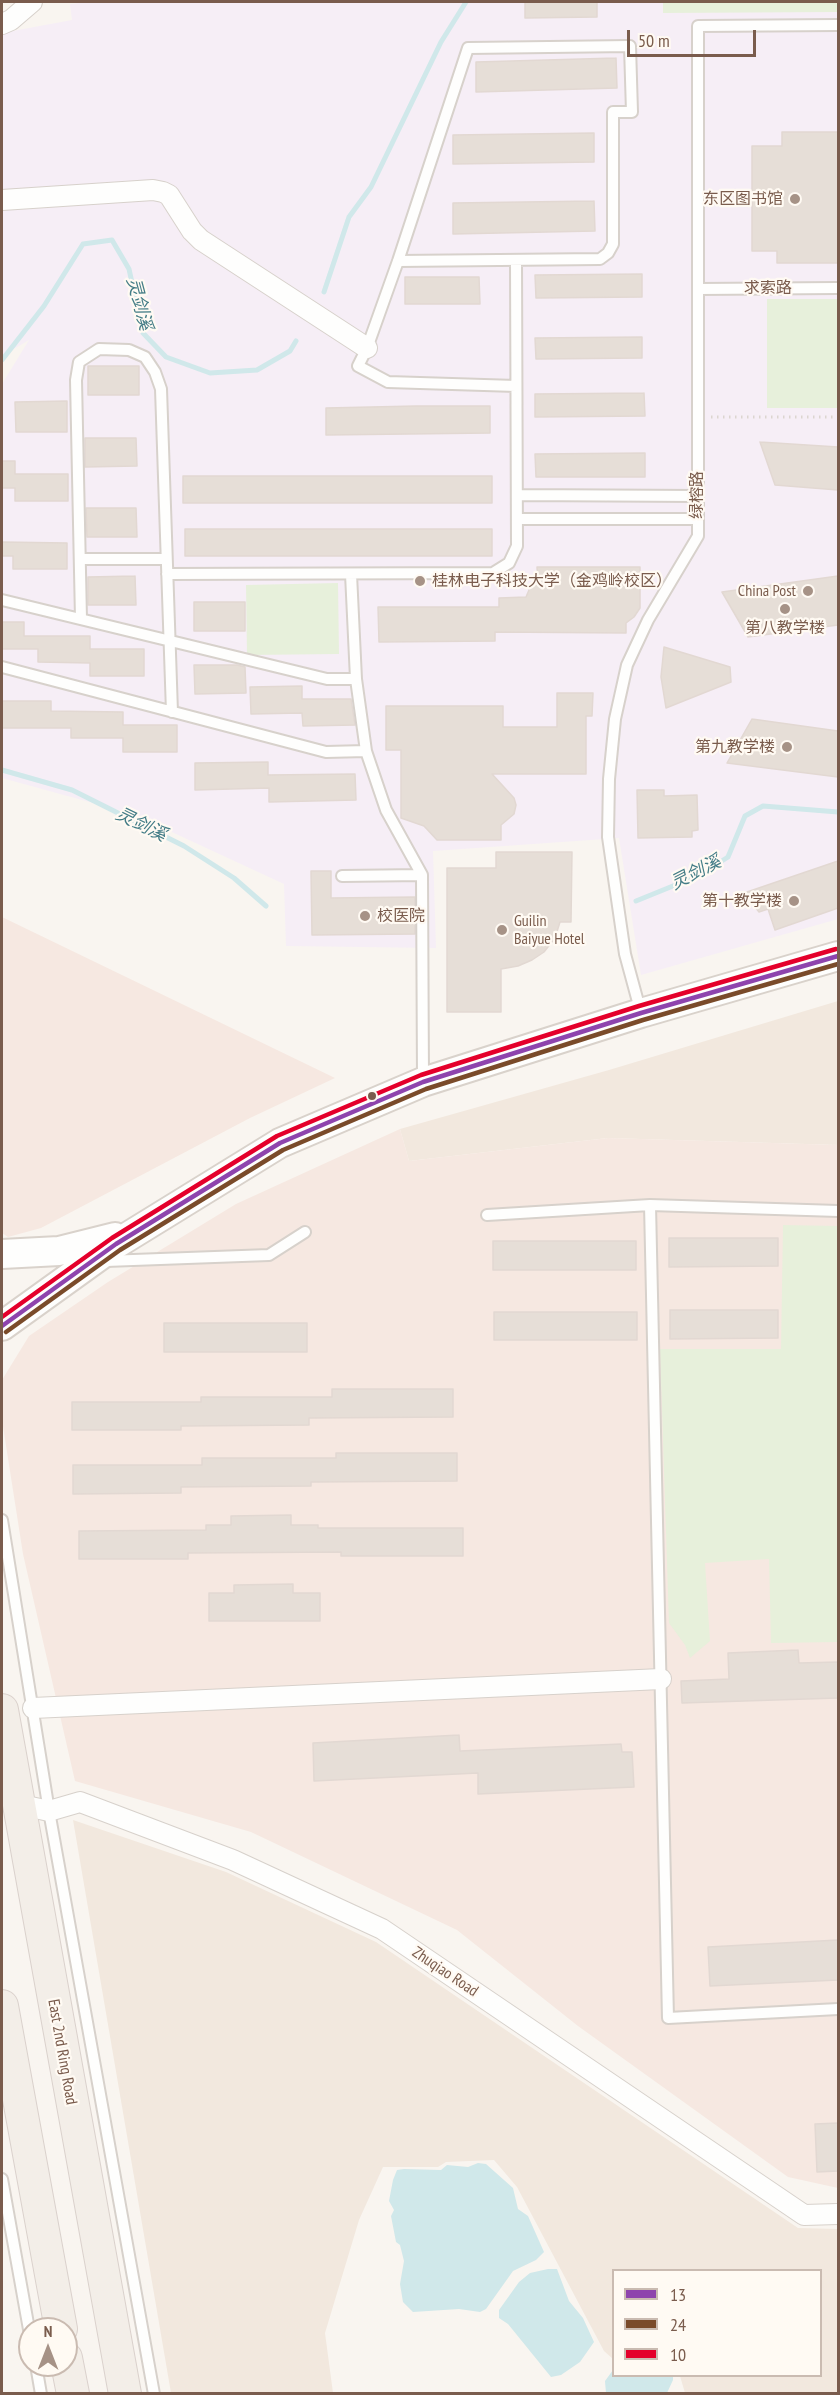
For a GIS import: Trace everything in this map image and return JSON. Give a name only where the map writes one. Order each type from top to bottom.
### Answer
[{"type":"main road","points":[[2,1326],[142,1228],[280,1143],[423,1082],[641,1013],[838,956]]},
{"type":"main road","points":[[2,1254],[38,1254],[69,1249],[102,1242],[142,1228]]},
{"type":"main road","name":"East 2nd Ring Road","points":[[2,1710],[17,1804],[125,2394]]},
{"type":"main road","points":[[2,2006],[59,2317]]},
{"type":"main road","points":[[69,2377],[72,2394]]},
{"type":"street","points":[[2,24],[32,2]]},
{"type":"street","points":[[2,200],[153,190],[163,192],[169,195],[192,231],[201,240],[367,348]]},
{"type":"street","points":[[33,1708],[661,1679]]},
{"type":"street","name":"Zhuqiao Road","points":[[17,1804],[49,1811],[80,1802],[233,1860],[382,1929],[804,2215],[838,2214]]},
{"type":"lane","name":"绿榕路","points":[[641,1013],[625,954],[608,837],[609,779],[615,719],[627,665],[648,620],[698,536],[698,26],[838,25]]},
{"type":"lane","points":[[398,261],[600,258],[608,253],[613,244],[613,112],[632,112],[630,46],[468,48],[398,261],[367,348],[358,366],[388,382],[516,386]]},
{"type":"lane","points":[[167,574],[493,573],[509,563],[517,546],[516,261]]},
{"type":"lane","name":"求索路","points":[[698,289],[838,288]]},
{"type":"lane","points":[[81,619],[76,380],[79,362],[99,350],[129,350],[145,357],[155,372],[161,389],[172,712]]},
{"type":"lane","points":[[517,495],[698,496]]},
{"type":"lane","points":[[517,519],[697,519]]},
{"type":"lane","points":[[80,559],[166,559]]},
{"type":"lane","points":[[351,573],[356,679],[366,751],[386,810],[422,875],[423,1082]]},
{"type":"lane","points":[[2,600],[327,679],[356,679]]},
{"type":"lane","points":[[2,667],[326,752],[366,751]]},
{"type":"lane","points":[[342,876],[422,875]]},
{"type":"lane","points":[[650,1205],[668,2018],[838,2009]]},
{"type":"lane","points":[[487,1215],[650,1205],[838,1211]]},
{"type":"lane","points":[[92,1261],[269,1256],[305,1232]]},
{"type":"lane","points":[[2,1520],[49,1811],[154,2394]]},
{"type":"lane","points":[[2,2179],[27,2317]]},
{"type":"lane","points":[[38,2377],[41,2394]]},
{"type":"path","points":[[698,417],[838,417]]},
{"type":"shaded area","name":"桂林电子科技大学（金鸡岭校区）","points":[[89,2],[838,2],[838,919],[641,975],[619,838],[433,851],[436,948],[286,946],[284,884],[133,814],[2,778],[2,384],[29,340],[2,356],[2,33],[72,20],[70,4]]},
{"type":"shaded area","points":[[2,917],[335,1078],[250,1118],[41,1228],[8,1237],[2,1233]]},
{"type":"shaded area","points":[[838,1001],[838,1145],[608,1138],[409,1161],[400,1129],[609,1070]]},
{"type":"shaded area","points":[[400,1129],[409,1161],[608,1138],[838,1145],[838,2188],[788,2177],[578,2026],[457,1930],[251,1832],[75,1781],[23,1554],[2,1420],[2,1380],[29,1336],[108,1282],[236,1204]]},
{"type":"shaded area","points":[[73,1820],[226,1872],[376,1942],[798,2228],[838,2229],[838,2393],[685,2393],[680,2377],[822,2377],[822,2269],[612,2269],[612,2358],[604,2351],[517,2187],[494,2160],[446,2162],[438,2167],[383,2167],[359,2220],[325,2333],[333,2393],[171,2393]]},
{"type":"green space","points":[[663,2],[838,2],[838,12],[663,13]]},
{"type":"green space","points":[[767,299],[838,299],[838,408],[767,408]]},
{"type":"green space","points":[[338,583],[339,654],[247,655],[246,585]]},
{"type":"green space","points":[[783,1225],[838,1226],[838,1642],[771,1643],[769,1559],[705,1563],[710,1641],[690,1658],[685,1645],[669,1623],[660,1349],[781,1349]]},
{"type":"water","points":[[478,2163],[486,2164],[513,2188],[518,2209],[528,2216],[544,2252],[536,2260],[513,2271],[486,2309],[480,2312],[459,2309],[413,2312],[403,2302],[400,2284],[404,2261],[400,2245],[396,2242],[391,2216],[394,2210],[389,2201],[397,2170],[441,2170],[447,2165],[468,2167]]},
{"type":"water","points":[[557,2269],[569,2301],[583,2318],[594,2342],[580,2362],[561,2375],[551,2377],[508,2324],[499,2318],[499,2310],[519,2282],[530,2273]]},
{"type":"water","points":[[612,2371],[612,2377],[673,2377],[667,2393],[606,2393],[605,2381]]},
{"type":"building","points":[[525,2],[597,2],[597,17],[525,18]]},
{"type":"building","points":[[616,58],[617,88],[476,92],[476,62]]},
{"type":"building","name":"东区图书馆","points":[[782,132],[838,132],[838,263],[777,263],[777,251],[752,251],[752,146],[782,146]]},
{"type":"building","points":[[594,133],[594,162],[453,164],[453,135]]},
{"type":"building","points":[[594,201],[595,231],[453,234],[453,203]]},
{"type":"building","points":[[642,274],[642,297],[536,298],[535,275]]},
{"type":"building","points":[[405,277],[479,277],[480,304],[405,304]]},
{"type":"building","points":[[642,337],[642,358],[536,359],[535,338]]},
{"type":"building","points":[[88,366],[139,366],[139,395],[88,395]]},
{"type":"building","points":[[644,393],[645,416],[535,417],[535,394]]},
{"type":"building","points":[[67,401],[67,432],[16,432],[15,402]]},
{"type":"building","points":[[490,406],[490,433],[326,435],[326,408]]},
{"type":"building","points":[[85,438],[136,438],[137,466],[85,467]]},
{"type":"building","points":[[760,442],[838,447],[838,490],[775,485]]},
{"type":"building","points":[[645,453],[645,477],[536,477],[535,454]]},
{"type":"building","points":[[2,461],[15,461],[15,474],[68,474],[68,501],[15,501],[15,488],[2,488]]},
{"type":"building","points":[[183,476],[492,476],[492,503],[183,503]]},
{"type":"building","points":[[86,508],[136,508],[137,537],[87,537]]},
{"type":"building","points":[[185,529],[492,529],[492,556],[185,556]]},
{"type":"building","points":[[2,542],[67,543],[67,569],[13,569],[13,556],[2,556]]},
{"type":"building","points":[[537,567],[640,567],[640,608],[626,623],[626,633],[495,632],[495,641],[379,642],[378,607],[499,607],[499,598],[526,597],[529,590],[538,583]]},
{"type":"building","points":[[135,576],[136,605],[88,605],[88,577]]},
{"type":"building","name":"第八教学楼","points":[[838,576],[838,625],[748,637],[722,592]]},
{"type":"building","points":[[194,602],[245,602],[245,631],[194,631]]},
{"type":"building","points":[[2,622],[24,622],[24,636],[90,636],[90,649],[144,649],[144,676],[90,676],[90,663],[38,662],[38,649],[2,649]]},
{"type":"building","points":[[664,647],[730,667],[731,682],[666,708],[661,677]]},
{"type":"building","points":[[194,665],[245,667],[246,693],[195,694]]},
{"type":"building","points":[[302,686],[302,699],[351,699],[355,725],[303,726],[302,713],[251,714],[250,687]]},
{"type":"building","points":[[557,693],[593,693],[592,716],[586,716],[586,774],[492,774],[514,798],[516,805],[514,814],[501,825],[501,840],[437,840],[424,826],[401,818],[401,750],[386,750],[386,706],[503,706],[503,727],[557,727]]},
{"type":"building","points":[[2,701],[51,701],[51,711],[123,712],[123,725],[177,725],[177,752],[123,752],[123,738],[71,738],[71,728],[2,728]]},
{"type":"building","name":"第九教学楼","points":[[752,719],[838,731],[838,777],[727,763]]},
{"type":"building","points":[[268,762],[268,775],[355,774],[356,800],[269,802],[269,788],[195,790],[195,763]]},
{"type":"building","points":[[637,790],[664,790],[664,796],[697,795],[698,830],[692,831],[692,837],[638,838]]},
{"type":"building","name":"Guilin Baiyue Hotel","points":[[496,852],[572,852],[571,922],[560,922],[555,938],[544,952],[518,966],[501,969],[501,1012],[447,1012],[447,868],[496,868]]},
{"type":"building","name":"第十教学楼","points":[[838,861],[838,908],[775,930],[768,909],[759,912],[744,893]]},
{"type":"building","name":"校医院","points":[[311,871],[331,871],[331,898],[415,897],[415,934],[312,935]]},
{"type":"building","points":[[669,1238],[778,1238],[778,1266],[669,1267]]},
{"type":"building","points":[[493,1241],[636,1241],[636,1270],[493,1270]]},
{"type":"building","points":[[670,1310],[778,1310],[778,1338],[670,1339]]},
{"type":"building","points":[[494,1312],[637,1312],[637,1340],[494,1340]]},
{"type":"building","points":[[164,1323],[307,1323],[307,1352],[164,1352]]},
{"type":"building","points":[[332,1389],[453,1389],[453,1417],[309,1418],[309,1425],[181,1426],[181,1430],[72,1430],[72,1402],[201,1402],[201,1397],[332,1397]]},
{"type":"building","points":[[336,1453],[457,1453],[457,1481],[311,1482],[311,1486],[181,1487],[181,1493],[73,1494],[73,1465],[202,1465],[202,1458],[336,1458]]},
{"type":"building","points":[[291,1515],[291,1525],[318,1525],[318,1528],[463,1528],[463,1556],[341,1556],[341,1552],[188,1553],[188,1559],[79,1559],[79,1531],[206,1530],[206,1525],[231,1525],[231,1516]]},
{"type":"building","points":[[293,1584],[293,1593],[320,1593],[320,1621],[209,1621],[209,1593],[234,1593],[234,1585]]},
{"type":"building","points":[[798,1650],[799,1663],[838,1662],[838,1698],[682,1703],[681,1681],[729,1679],[728,1653]]},
{"type":"building","points":[[459,1735],[460,1751],[621,1744],[622,1752],[632,1752],[634,1787],[478,1794],[478,1773],[314,1781],[313,1743]]},
{"type":"building","points":[[838,1940],[838,1980],[710,1986],[708,1947]]},
{"type":"building","points":[[838,2123],[838,2171],[817,2172],[815,2124]]},
{"type":"waterway","name":"灵剑溪","points":[[324,292],[349,217],[371,187],[441,42],[466,2]]},
{"type":"waterway","name":"灵剑溪","points":[[2,360],[44,306],[83,244],[112,240],[129,269],[143,333],[166,357],[210,373],[257,370],[290,351],[296,341]]},
{"type":"waterway","name":"灵剑溪","points":[[2,770],[72,790],[184,846],[234,878],[266,906]]},
{"type":"waterway","name":"灵剑溪","points":[[636,901],[700,875],[728,857],[745,816],[763,806],[838,812]]},
{"type":"transit line","name":"10","points":[[2,1317],[112,1238],[277,1136],[421,1075],[639,1006],[836,949]]},
{"type":"transit line","name":"13","points":[[2,1326],[116,1244],[280,1143],[423,1082],[641,1013],[838,956]]},
{"type":"transit line","name":"24","points":[[6,1332],[120,1250],[283,1150],[426,1089],[643,1020],[838,964]]},
{"type":"place","name":"东区图书馆","points":[[795,199]]},
{"type":"place","name":"桂林电子科技大学（金鸡岭校区）","points":[[420,581]]},
{"type":"place","name":"China Post","points":[[808,591]]},
{"type":"place","name":"第八教学楼","points":[[785,609]]},
{"type":"place","name":"第九教学楼","points":[[787,747]]},
{"type":"place","name":"第十教学楼","points":[[794,901]]},
{"type":"place","name":"校医院","points":[[365,916]]},
{"type":"place","name":"Guilin Baiyue Hotel","points":[[502,930]]}]
